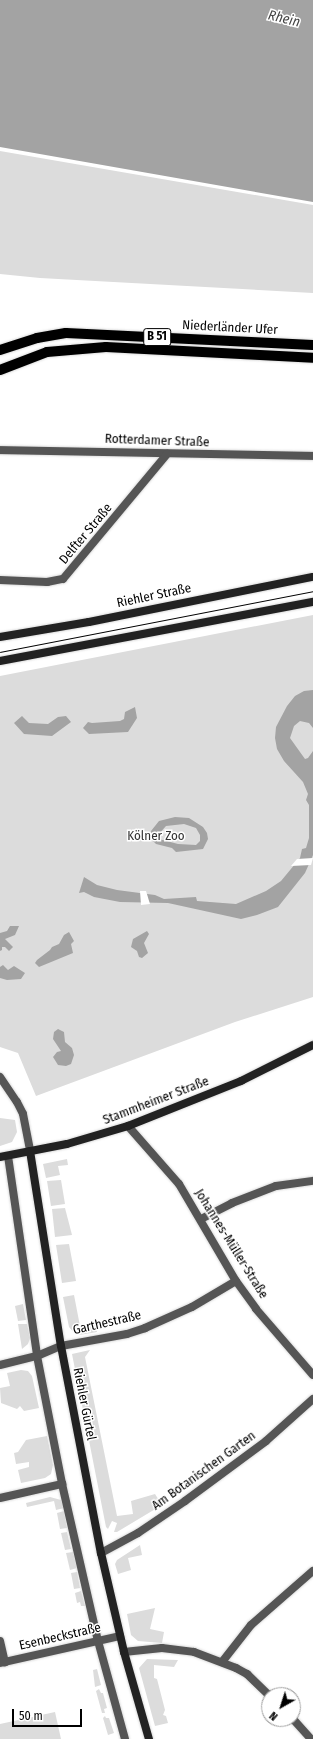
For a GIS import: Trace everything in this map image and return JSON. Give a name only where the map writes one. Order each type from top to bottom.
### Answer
[{"type":"main road","name":"Niederländer Ufer","points":[[1,349],[37,338],[66,333],[313,345]]},
{"type":"main road","name":"Niederländer Ufer","points":[[0,370],[25,359],[47,352],[106,347],[313,358]]},
{"type":"street","name":"Rotterdamer Straße","points":[[0,450],[313,456]]},
{"type":"street","name":"Delfter Straße","points":[[0,580],[47,582],[63,579],[167,454]]},
{"type":"street","name":"Riehler Straße","points":[[0,637],[89,622],[313,577]]},
{"type":"street","points":[[0,662],[313,602]]},
{"type":"street","name":"Stammheimer Straße","points":[[4,1156],[67,1144],[128,1126],[240,1081],[313,1045]]},
{"type":"street","name":"Riehler Gürtel","points":[[0,1076],[18,1102],[23,1114],[61,1346],[101,1553],[124,1652],[149,1739]]},
{"type":"street","name":"Johannes-Müller-Straße","points":[[128,1126],[180,1184],[236,1281],[256,1309],[313,1375]]},
{"type":"street","points":[[4,1156],[37,1356],[62,1484],[98,1641],[125,1739]]},
{"type":"street","points":[[201,1220],[232,1203],[276,1186],[313,1181]]},
{"type":"street","name":"Garthestraße","points":[[0,1365],[37,1356],[61,1346],[121,1335],[145,1328],[192,1307],[236,1281]]},
{"type":"street","name":"Am Botanischen Garten","points":[[101,1553],[138,1533],[185,1501],[266,1441],[313,1399]]},
{"type":"street","points":[[0,1498],[62,1484]]},
{"type":"street","points":[[222,1662],[251,1625],[313,1571]]},
{"type":"street","name":"Esenbeckstraße","points":[[0,1641],[2,1663],[120,1636]]},
{"type":"street","points":[[124,1652],[162,1648],[194,1652],[222,1662],[246,1674],[261,1688]]},
{"type":"street","points":[[300,1727],[311,1739]]},
{"type":"green space","points":[[0,151],[313,205],[313,293],[40,278],[0,274]]},
{"type":"green space","name":"Kölner Zoo","points":[[313,615],[313,997],[235,1022],[36,1096],[18,1053],[0,1047],[0,676]]},
{"type":"green space","points":[[0,1118],[15,1120],[17,1132],[12,1142],[0,1146]]},
{"type":"green space","points":[[67,1159],[68,1165],[58,1166],[60,1175],[46,1178],[43,1164]]},
{"type":"green space","points":[[61,1180],[65,1204],[51,1206],[47,1181]]},
{"type":"green space","points":[[65,1208],[72,1235],[55,1237],[52,1209]]},
{"type":"green space","points":[[69,1244],[76,1281],[62,1283],[56,1245]]},
{"type":"green space","points":[[74,1295],[80,1326],[95,1323],[97,1332],[79,1335],[75,1334],[69,1327],[63,1297]]},
{"type":"green space","points":[[23,1304],[26,1320],[18,1321],[15,1306]]},
{"type":"green space","points":[[18,1324],[27,1324],[30,1338],[28,1344],[22,1349]]},
{"type":"green space","points":[[90,1350],[85,1357],[117,1516],[133,1514],[131,1501],[155,1494],[162,1505],[117,1532],[114,1532],[117,1523],[112,1521],[108,1529],[106,1527],[72,1354]]},
{"type":"green space","points":[[21,1370],[28,1371],[32,1376],[39,1408],[24,1411],[20,1406],[17,1409],[1,1403],[0,1388],[10,1386],[7,1373]]},
{"type":"green space","points":[[47,1436],[53,1465],[51,1474],[45,1478],[21,1483],[18,1470],[29,1467],[29,1462],[16,1464],[14,1453],[18,1452],[26,1440]]},
{"type":"green space","points":[[50,1497],[61,1500],[64,1508],[56,1510],[54,1501],[27,1507],[26,1503]]},
{"type":"green space","points":[[64,1511],[67,1528],[60,1529],[57,1513]]},
{"type":"green space","points":[[67,1532],[71,1549],[65,1550],[61,1533]]},
{"type":"green space","points":[[140,1545],[142,1555],[128,1558],[131,1570],[118,1574],[115,1564],[117,1560]]},
{"type":"green space","points":[[73,1552],[77,1568],[70,1570],[66,1553]]},
{"type":"green space","points":[[77,1572],[80,1588],[74,1589],[71,1573]]},
{"type":"green space","points":[[81,1591],[85,1606],[81,1606],[80,1602],[77,1603],[75,1593]]},
{"type":"green space","points":[[155,1608],[150,1629],[164,1632],[162,1643],[138,1641],[131,1635],[127,1614]]},
{"type":"green space","points":[[147,1659],[178,1660],[174,1667],[154,1665],[154,1678],[157,1679],[165,1710],[163,1715],[166,1716],[168,1723],[155,1726],[139,1668]]},
{"type":"green space","points":[[97,1669],[101,1685],[95,1687],[93,1670]]},
{"type":"green space","points":[[99,1689],[101,1693],[103,1693],[107,1708],[104,1709],[105,1713],[102,1713],[96,1691]]},
{"type":"green space","points":[[55,1712],[61,1739],[0,1739],[0,1724]]},
{"type":"green space","points":[[105,1716],[106,1718],[109,1718],[114,1733],[108,1735],[103,1718]]},
{"type":"water","name":"Rhein","points":[[0,0],[313,0],[313,202],[0,147]]},
{"type":"water","points":[[313,690],[313,728],[309,723],[300,721],[294,726],[290,738],[305,759],[308,758],[313,751],[313,855],[305,873],[278,907],[241,919],[168,903],[120,902],[94,897],[84,892],[79,893],[84,877],[97,885],[117,890],[155,895],[164,899],[196,897],[197,901],[236,904],[266,891],[281,881],[300,858],[302,849],[306,848],[309,838],[309,805],[306,800],[308,794],[303,782],[284,761],[277,749],[275,738],[276,727],[287,706],[295,696],[304,691]]},
{"type":"water","points":[[135,707],[137,718],[128,732],[89,734],[83,728],[88,722],[120,721],[124,719],[125,712]]},
{"type":"water","points":[[22,716],[29,723],[48,724],[58,717],[66,716],[71,722],[52,736],[24,734],[14,723]]},
{"type":"water","points":[[175,817],[189,818],[203,827],[207,833],[208,839],[203,849],[176,852],[172,848],[156,844],[152,840],[151,831],[159,821]],"holes":[[[184,824],[196,828],[200,835],[200,841],[196,845],[178,844],[159,839],[158,835],[166,826]]]},
{"type":"water","points":[[10,926],[19,926],[15,935],[5,939],[13,947],[9,951],[5,947],[2,947],[2,950],[0,951],[0,933],[7,931]]},
{"type":"water","points":[[147,931],[149,934],[144,943],[148,953],[142,958],[139,957],[137,951],[131,947],[133,939]]},
{"type":"water","points":[[69,932],[74,941],[71,944],[73,953],[39,967],[35,963],[37,960],[52,947],[59,944],[64,935]]},
{"type":"water","points":[[3,965],[8,970],[14,966],[25,973],[21,979],[7,980],[0,978],[0,967]]},
{"type":"water","points":[[58,1029],[64,1032],[65,1042],[72,1048],[74,1055],[71,1064],[66,1066],[58,1065],[53,1057],[57,1052],[61,1051],[53,1039],[54,1032]]},
{"type":"pier","points":[[313,858],[311,865],[291,866],[297,859]]},
{"type":"pier","points":[[140,891],[146,891],[150,904],[141,905]]},
{"type":"tram line","points":[[0,652],[313,591]]}]
